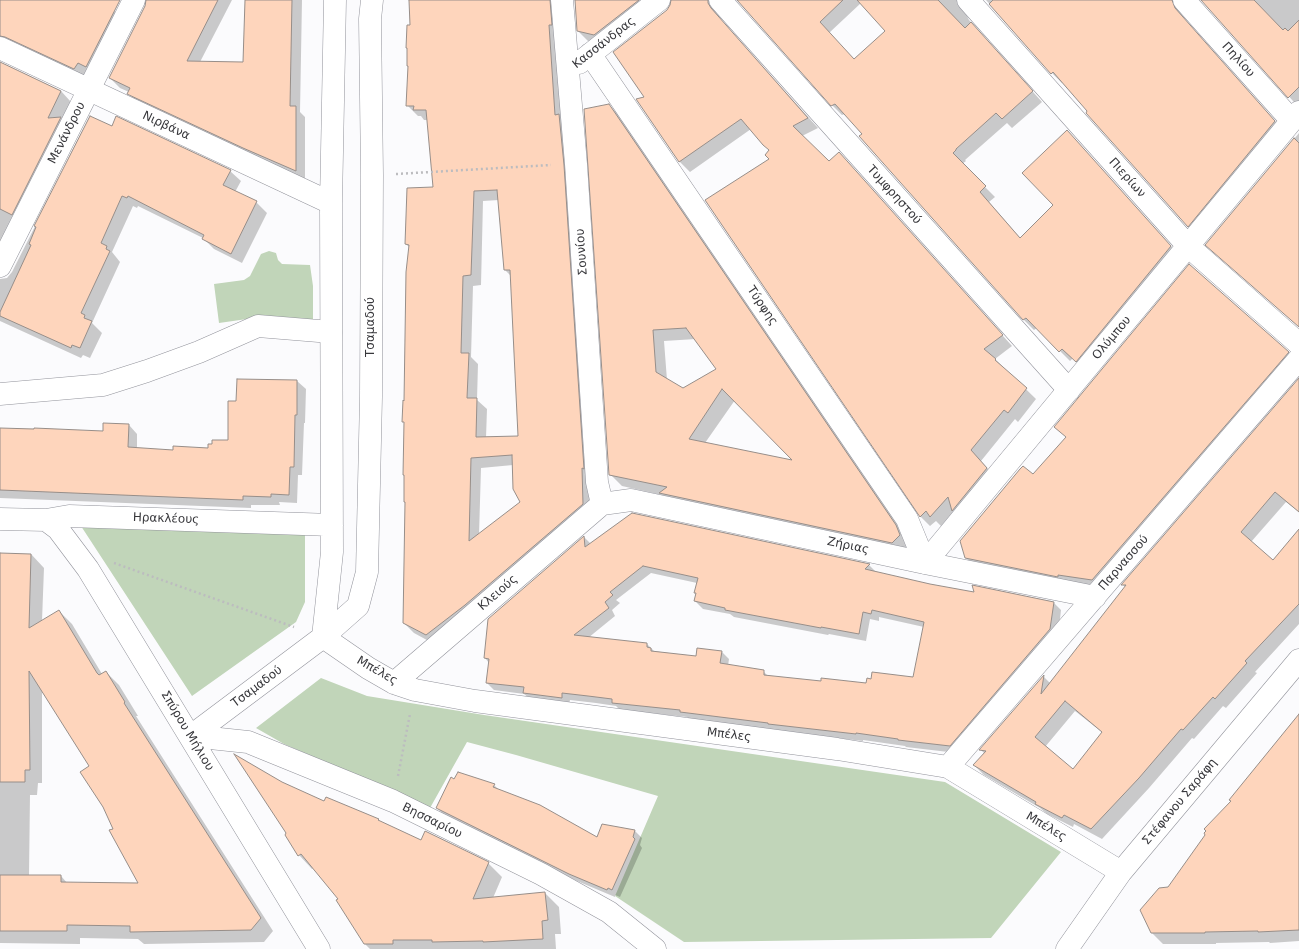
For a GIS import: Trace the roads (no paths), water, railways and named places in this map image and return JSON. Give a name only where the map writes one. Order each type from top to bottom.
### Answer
[{"type":"street","name":"Μενάνδρου","points":[[0,266],[8,231],[88,90],[134,0]]},
{"type":"street","points":[[323,637],[332,552],[331,203],[335,0]]},
{"type":"street","name":"Τσαμαδού","points":[[191,736],[323,637],[358,606],[367,572],[371,397],[372,175],[370,19],[372,0]]},
{"type":"street","name":"Σουνίου","points":[[562,0],[576,164],[597,482],[602,504]]},
{"type":"street","name":"Κασσάνδρας","points":[[568,72],[659,0]]},
{"type":"street","name":"Τυμφρηστού","points":[[720,0],[1069,390]]},
{"type":"street","name":"Πιερίων","points":[[968,0],[1188,246],[1299,344]]},
{"type":"street","name":"Πηλίου","points":[[1184,0],[1296,117]]},
{"type":"street","name":"Νιρβάνα","points":[[0,48],[331,203]]},
{"type":"street","name":"Τύρφης","points":[[590,54],[907,519],[925,563]]},
{"type":"street","name":"Ολύμπου","points":[[925,563],[1296,117]]},
{"type":"street","points":[[0,394],[103,385],[193,354],[258,326],[331,332]]},
{"type":"street","name":"Παρνασσού","points":[[948,767],[1299,359]]},
{"type":"street","name":"Ζήριας","points":[[602,504],[631,500],[925,563],[1094,597]]},
{"type":"street","name":"Κλειούς","points":[[394,683],[602,504]]},
{"type":"street","name":"Ηρακλέους","points":[[0,518],[46,520],[69,516],[332,525]]},
{"type":"street","name":"Σπύρου Μήλιου","points":[[46,520],[58,529],[88,569],[191,736],[319,949]]},
{"type":"street","name":"Μπέλες","points":[[323,637],[368,668],[394,683],[415,690],[475,701],[829,748],[948,767],[1121,872]]},
{"type":"street","name":"Στέφανου Σαράφη","points":[[1067,949],[1121,872],[1299,660]]},
{"type":"street","name":"Βησσαρίου","points":[[191,736],[248,742],[393,801],[541,874],[609,912],[655,949]]}]
